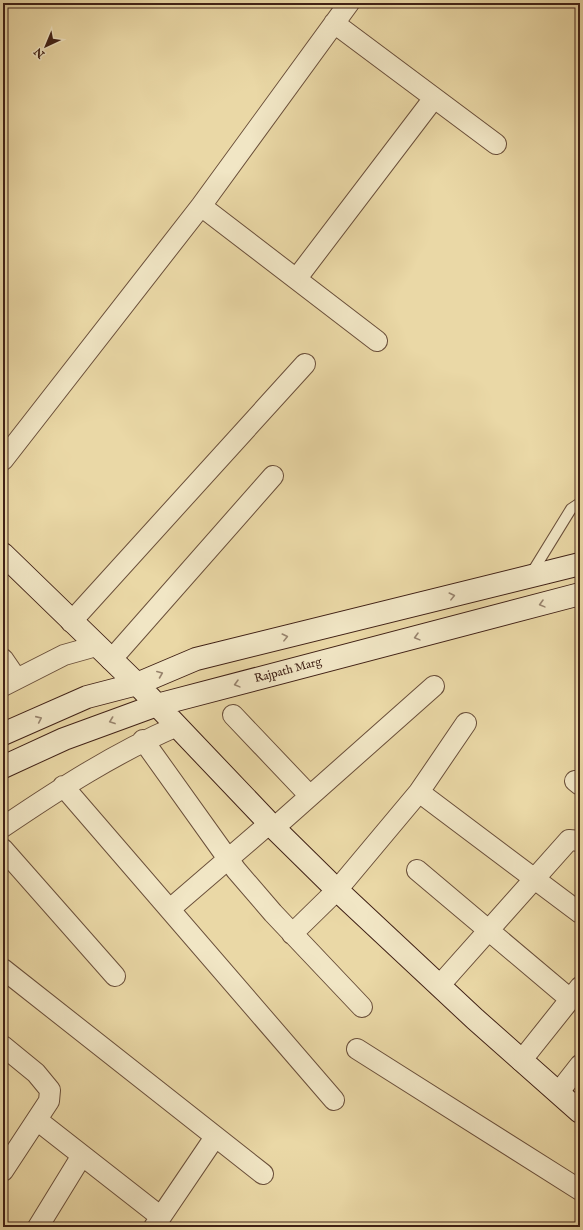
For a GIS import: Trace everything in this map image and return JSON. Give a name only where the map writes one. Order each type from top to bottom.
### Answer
[{"type":"main road","points":[[3,554],[71,622],[137,684],[272,826],[337,890],[521,1061],[580,1112]]},
{"type":"main road","points":[[3,734],[87,697],[137,684],[196,659],[580,564]]},
{"type":"main road","name":"Rajpath Marg","points":[[3,767],[64,739],[157,705],[580,594]]},
{"type":"street","points":[[3,460],[201,206],[349,3]]},
{"type":"street","points":[[334,24],[496,144]]},
{"type":"street","points":[[297,278],[434,98]]},
{"type":"street","points":[[201,206],[297,278],[377,341]]},
{"type":"street","points":[[71,622],[305,364]]},
{"type":"street","points":[[3,659],[10,682],[64,654],[104,653],[273,476]]},
{"type":"street","points":[[170,909],[228,859],[310,796],[434,686]]},
{"type":"street","points":[[233,715],[310,796]]},
{"type":"street","points":[[292,934],[337,890],[419,792],[466,723]]},
{"type":"street","points":[[3,827],[63,786],[144,740],[177,726]]},
{"type":"street","points":[[144,740],[228,859],[292,934],[362,1007]]},
{"type":"street","points":[[63,786],[334,1100]]},
{"type":"street","points":[[419,792],[580,913]]},
{"type":"street","points":[[439,986],[533,878],[569,840],[580,841]]},
{"type":"street","points":[[3,849],[115,976]]},
{"type":"street","points":[[417,870],[488,930],[575,993],[521,1061]]},
{"type":"street","points":[[3,969],[262,1174]]},
{"type":"street","points":[[3,1046],[36,1073],[50,1090],[48,1101],[37,1120],[3,1171]]},
{"type":"street","points":[[357,1049],[580,1190]]},
{"type":"street","points":[[558,1093],[580,1065]]},
{"type":"street","points":[[37,1120],[157,1222],[215,1137]]},
{"type":"street","points":[[38,1227],[81,1157]]},
{"type":"lane","points":[[529,577],[571,509],[580,503]]}]
